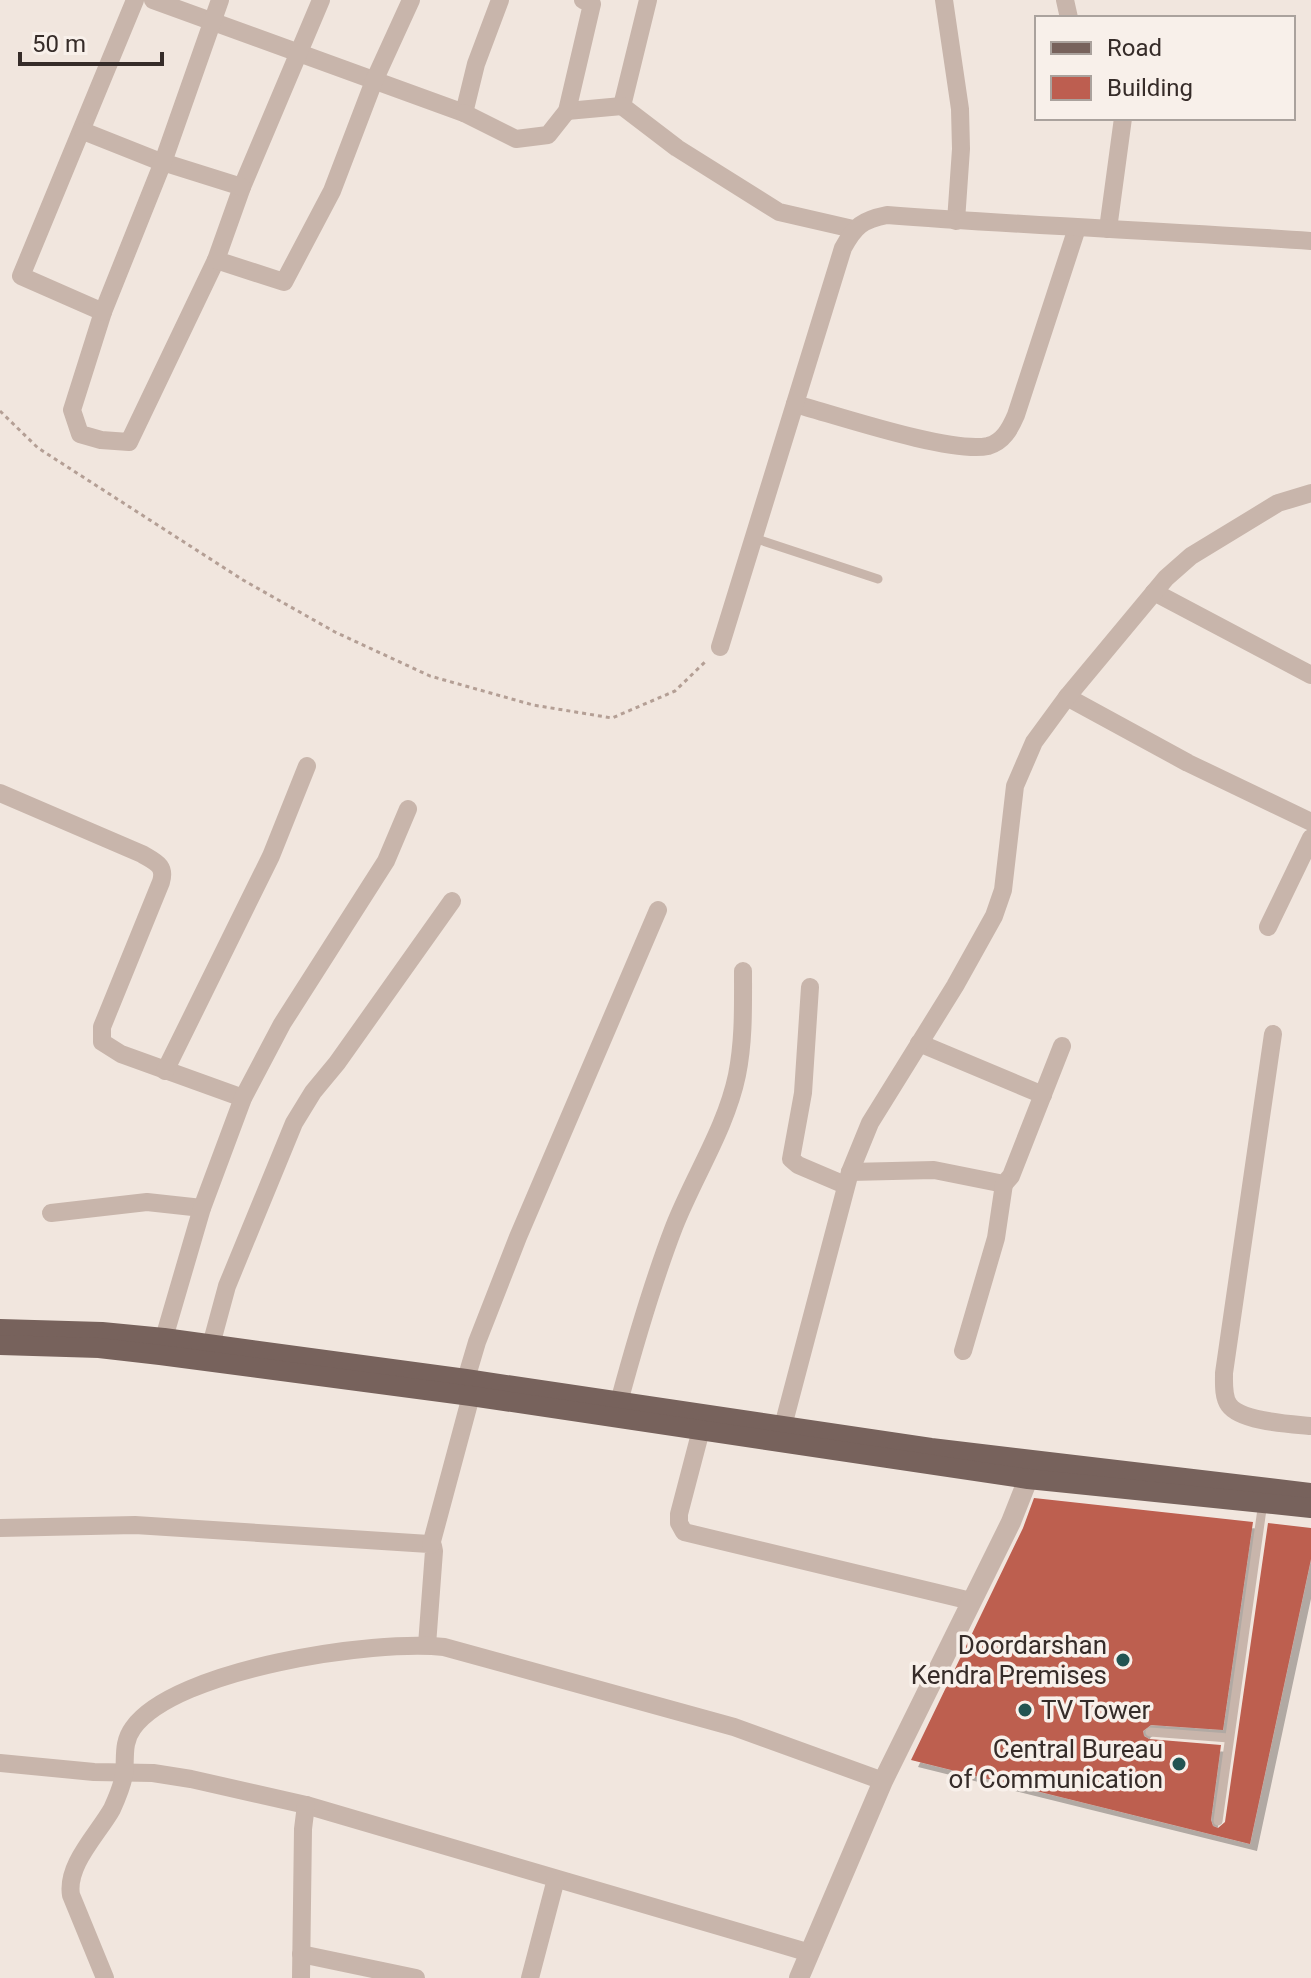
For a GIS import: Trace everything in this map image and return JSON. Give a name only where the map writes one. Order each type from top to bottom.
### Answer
[{"type":"main road","points":[[0,1329],[102,1332],[164,1338],[701,1430],[1311,1508]]},
{"type":"main road","points":[[0,1345],[99,1348],[619,1402],[783,1426],[1029,1470],[1311,1493]]},
{"type":"street","points":[[103,312],[21,276],[135,0]]},
{"type":"street","points":[[153,0],[464,113],[516,139],[548,135],[567,111],[592,4],[583,0]]},
{"type":"street","points":[[220,0],[163,162],[103,312],[72,410],[80,434],[101,440],[129,442],[216,260],[242,187],[321,0]]},
{"type":"street","points":[[216,260],[284,282],[332,191],[374,81],[411,0]]},
{"type":"street","points":[[464,113],[476,64],[500,0]]},
{"type":"street","points":[[944,0],[960,109],[961,149],[956,221]]},
{"type":"street","points":[[622,106],[646,1]]},
{"type":"street","points":[[567,111],[622,106],[677,148],[779,212],[853,229]]},
{"type":"street","points":[[1108,229],[1123,120]]},
{"type":"street","points":[[83,131],[163,162],[242,187]]},
{"type":"street","points":[[720,647],[843,248],[853,229],[872,218],[887,215],[1311,241]]},
{"type":"street","points":[[795,404],[939,443],[971,447],[990,445],[1007,434],[1016,415],[1077,228]]},
{"type":"street","points":[[783,1426],[847,1179],[870,1123],[955,986],[994,916],[1003,890],[1015,786],[1034,742],[1154,592],[1191,556],[1278,503],[1311,493]]},
{"type":"street","points":[[1154,592],[1311,675]]},
{"type":"street","points":[[1067,697],[1188,763],[1311,822]]},
{"type":"street","points":[[165,1071],[271,856],[307,766]]},
{"type":"street","points":[[0,793],[161,865],[161,882],[102,1027],[102,1042],[121,1054],[243,1098]]},
{"type":"street","points":[[164,1338],[202,1208],[243,1098],[282,1024],[386,861],[408,809]]},
{"type":"street","points":[[1268,927],[1311,838]]},
{"type":"street","points":[[211,1345],[227,1286],[294,1123],[313,1092],[452,901]]},
{"type":"street","points":[[427,1645],[434,1551],[431,1545],[477,1342],[518,1237],[658,910]]},
{"type":"street","points":[[619,1402],[674,1225],[727,1107],[736,1078],[742,1047],[743,971]]},
{"type":"street","points":[[810,987],[803,1093],[791,1159],[798,1165],[847,1179],[934,1170],[1004,1184]]},
{"type":"street","points":[[1273,1034],[1226,1359],[1225,1395],[1229,1405],[1237,1412],[1271,1422],[1311,1426]]},
{"type":"street","points":[[919,1043],[1043,1095]]},
{"type":"street","points":[[963,1351],[996,1238],[1004,1184],[1011,1176],[1062,1046]]},
{"type":"street","points":[[51,1213],[147,1202],[202,1208]]},
{"type":"street","points":[[701,1430],[679,1514],[679,1523],[684,1532],[971,1601]]},
{"type":"street","points":[[799,1978],[883,1781],[1011,1522],[1029,1470]]},
{"type":"street","points":[[0,1528],[135,1525],[431,1545]]},
{"type":"street","points":[[105,1978],[70,1889],[76,1866],[113,1807],[125,1772],[124,1748],[134,1726],[164,1702],[195,1685],[295,1659],[427,1645],[465,1651],[734,1727],[883,1781]]},
{"type":"street","points":[[0,1763],[191,1779],[306,1805],[810,1953]]},
{"type":"street","points":[[301,1978],[306,1805]]},
{"type":"street","points":[[530,1978],[556,1879]]},
{"type":"street","points":[[301,1954],[416,1978]]},
{"type":"lane","points":[[754,538],[878,579]]},
{"type":"lane","points":[[1218,1821],[1263,1502]]},
{"type":"lane","points":[[1150,1732],[1229,1738]]},
{"type":"path","points":[[0,411],[38,448],[243,580],[335,632],[430,676],[533,705],[612,718],[675,691],[720,647]]},
{"type":"building","name":"Doordarshan Kendra Premises","points":[[1034,1498],[1253,1522],[1223,1730],[1151,1725],[1143,1731],[1149,1739],[1221,1745],[1211,1820],[1213,1826],[1218,1828],[1225,1822],[1268,1523],[1311,1528],[1311,1559],[1250,1844],[911,1760],[1023,1528]]},
{"type":"place","name":"Doordarshan Kendra Premises","points":[[1123,1660]]},
{"type":"place","name":"TV Tower","points":[[1025,1710]]},
{"type":"place","name":"Central Bureau of Communication","points":[[1179,1764]]}]
